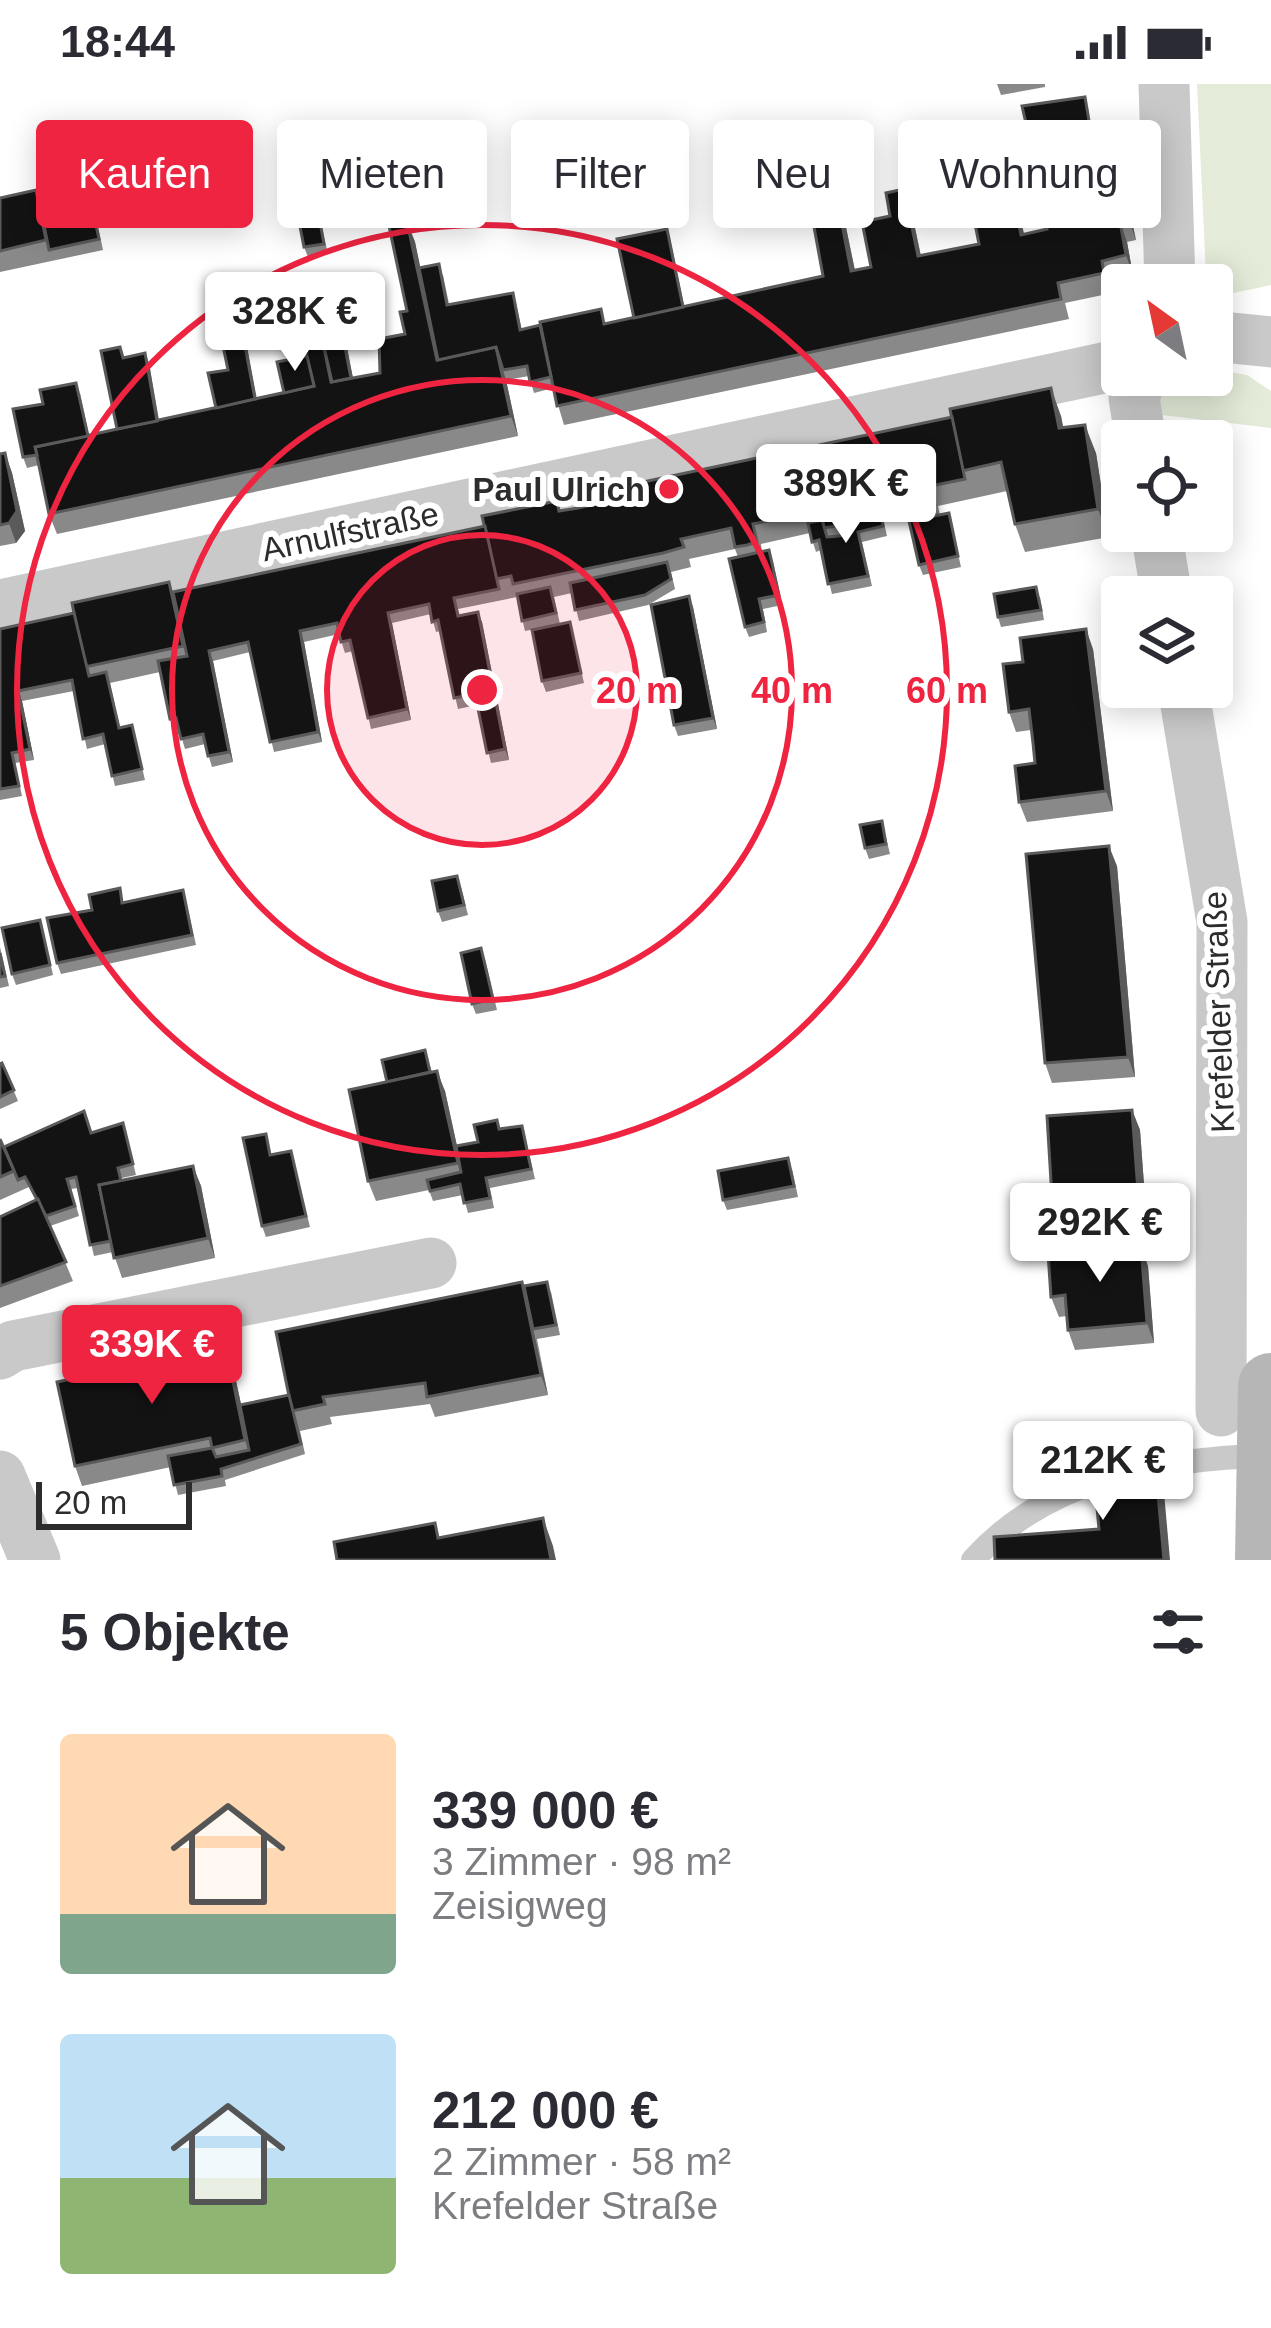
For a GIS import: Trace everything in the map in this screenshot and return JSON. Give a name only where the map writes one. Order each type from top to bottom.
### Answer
[{"type":"main road","name":"Krefelder Straße","points":[[1246,1398],[1270,1455],[1268,1560]]},
{"type":"street","points":[[1164,84],[1169,264]]},
{"type":"street","points":[[1233,338],[1271,342]]},
{"type":"street","name":"Arnulfstraße","points":[[0,605],[1101,369]]},
{"type":"street","name":"Krefelder Straße","points":[[1186,708],[1222,922],[1246,1398]]},
{"type":"street","points":[[0,1354],[13,1346],[431,1263]]},
{"type":"street","points":[[0,1476],[34,1560]]},
{"type":"lane","points":[[973,1560],[998,1532],[1042,1502],[1084,1484],[1147,1466],[1270,1455]]},
{"type":"green space","points":[[1197,84],[1271,84],[1271,285],[1233,293],[1233,264],[1205,264]]},
{"type":"green space","points":[[1233,373],[1247,375],[1271,391],[1271,428],[1154,414],[1162,396],[1233,396]]},
{"type":"building","points":[[1085,97],[1089,120],[1025,120],[1022,106]]},
{"type":"building","points":[[36,190],[36,228],[44,228],[46,240],[0,251],[0,198]]},
{"type":"building","points":[[898,190],[898,228],[912,228],[918,256],[979,244],[976,228],[1020,228],[1021,235],[1047,229],[1121,228],[1126,255],[1102,261],[1101,274],[1058,283],[1061,299],[557,406],[540,322],[601,309],[604,324],[823,276],[814,228],[843,228],[851,271],[871,267],[863,228],[874,228],[874,219],[890,216],[886,193]]},
{"type":"building","points":[[45,228],[97,228],[99,239],[49,250]]},
{"type":"building","points":[[300,228],[321,228],[324,244],[304,247]]},
{"type":"building","points":[[389,228],[408,228],[437,360],[496,347],[511,416],[49,514],[35,447],[314,386],[303,342],[322,338],[331,382],[380,373],[379,339],[405,334],[400,312],[407,311]]},
{"type":"building","points":[[667,229],[683,307],[634,318],[617,239]]},
{"type":"building","points":[[439,264],[447,305],[513,293],[520,330],[540,325],[551,377],[530,382],[527,366],[503,370],[496,347],[438,360],[419,268]]},
{"type":"building","points":[[333,287],[351,378],[332,382],[322,338],[303,342],[305,348],[302,343],[293,297]]},
{"type":"building","points":[[241,325],[255,399],[216,408],[208,373],[228,370],[220,331]]},
{"type":"building","points":[[120,347],[123,358],[145,353],[157,421],[117,429],[101,351]]},
{"type":"building","points":[[307,356],[314,386],[284,393],[277,362]]},
{"type":"building","points":[[76,383],[88,436],[35,447],[37,455],[23,457],[13,409],[43,404],[40,390]]},
{"type":"building","points":[[1051,388],[1059,428],[1085,425],[1098,509],[1015,524],[1001,462],[962,471],[950,409]]},
{"type":"building","points":[[952,417],[965,479],[931,486],[935,505],[915,510],[910,490],[843,505],[846,523],[835,526],[824,528],[820,510],[753,524],[757,542],[747,545],[735,547],[731,528],[681,539],[684,547],[663,553],[513,584],[511,576],[496,579],[482,516],[557,501],[559,511],[578,508],[613,500],[610,489]]},
{"type":"building","points":[[5,453],[17,511],[9,523],[0,525],[0,454]]},
{"type":"building","points":[[880,507],[883,526],[858,532],[868,576],[828,584],[819,540],[812,542],[808,523],[822,520],[827,537],[839,536],[850,533],[846,515]]},
{"type":"building","points":[[949,513],[958,556],[919,565],[909,521]]},
{"type":"building","points":[[485,526],[499,589],[454,598],[458,616],[478,612],[505,749],[487,753],[475,694],[454,698],[438,620],[432,622],[429,604],[388,613],[407,709],[368,718],[350,640],[341,642],[337,623],[300,631],[318,732],[270,742],[248,642],[209,651],[229,752],[208,756],[203,734],[181,739],[176,718],[170,719],[158,661],[187,656],[173,592]]},
{"type":"building","points":[[769,550],[779,595],[759,599],[764,622],[745,627],[729,559]]},
{"type":"building","points":[[667,562],[671,579],[645,595],[575,610],[570,583]]},
{"type":"building","points":[[169,582],[183,646],[85,667],[72,603]]},
{"type":"building","points":[[550,587],[556,613],[522,621],[517,594]]},
{"type":"building","points":[[1036,587],[1041,610],[998,617],[994,594]]},
{"type":"building","points":[[689,596],[713,718],[674,725],[651,605]]},
{"type":"building","points":[[74,613],[89,676],[106,672],[119,728],[132,725],[142,769],[112,776],[103,734],[83,739],[72,680],[18,691],[30,749],[12,753],[19,786],[0,789],[0,629]]},
{"type":"building","points":[[570,622],[581,673],[542,681],[532,630]]},
{"type":"building","points":[[1086,629],[1106,791],[1019,802],[1015,766],[1035,763],[1033,743],[1029,709],[1009,712],[1003,664],[1023,662],[1020,638]]},
{"type":"building","points":[[882,821],[886,844],[865,848],[860,825]]},
{"type":"building","points":[[1109,846],[1128,1057],[1045,1063],[1026,854]]},
{"type":"building","points":[[457,876],[464,905],[438,911],[432,881]]},
{"type":"building","points":[[120,888],[122,903],[183,890],[192,935],[57,963],[47,918],[92,910],[89,895]]},
{"type":"building","points":[[40,920],[50,965],[12,974],[2,928]]},
{"type":"building","points":[[481,948],[493,999],[472,1004],[461,953]]},
{"type":"building","points":[[425,1050],[430,1072],[387,1082],[382,1060]]},
{"type":"building","points":[[0,1064],[14,1090],[0,1097]]},
{"type":"building","points":[[437,1071],[458,1163],[368,1181],[349,1090]]},
{"type":"building","points":[[1132,1110],[1138,1192],[1052,1198],[1047,1116]]},
{"type":"building","points":[[84,1111],[91,1133],[123,1123],[133,1164],[118,1168],[121,1181],[99,1185],[111,1241],[90,1245],[76,1177],[67,1179],[75,1206],[46,1216],[25,1177],[18,1180],[4,1147]]},
{"type":"building","points":[[497,1120],[499,1129],[522,1126],[531,1169],[486,1178],[490,1198],[464,1203],[460,1184],[430,1191],[427,1180],[461,1172],[456,1146],[478,1142],[474,1125]]},
{"type":"building","points":[[266,1134],[270,1155],[291,1151],[306,1216],[262,1226],[243,1138]]},
{"type":"building","points":[[0,1139],[14,1171],[0,1177]]},
{"type":"building","points":[[788,1158],[794,1186],[723,1200],[718,1171]]},
{"type":"building","points":[[193,1166],[208,1238],[114,1258],[99,1185]]},
{"type":"building","points":[[38,1199],[66,1262],[0,1286],[0,1217]]},
{"type":"building","points":[[1087,1243],[1141,1246],[1147,1323],[1068,1330],[1065,1295],[1051,1297],[1048,1253],[1088,1250]]},
{"type":"building","points":[[522,1282],[541,1375],[427,1397],[425,1383],[323,1397],[325,1404],[292,1411],[276,1332]]},
{"type":"building","points":[[547,1282],[556,1325],[533,1329],[524,1286]]},
{"type":"building","points":[[226,1347],[245,1440],[212,1448],[210,1438],[75,1466],[57,1382]]},
{"type":"building","points":[[289,1395],[301,1444],[221,1469],[222,1476],[174,1485],[168,1456],[212,1448],[216,1457],[249,1450],[240,1405]]},
{"type":"building","points":[[1155,1461],[1164,1560],[995,1560],[994,1537],[1099,1529],[1093,1466]]},
{"type":"building","points":[[543,1518],[551,1560],[337,1560],[334,1542],[435,1523],[438,1538]]},
{"type":"place","name":"Paul Ulrich","points":[[669,489]]}]
